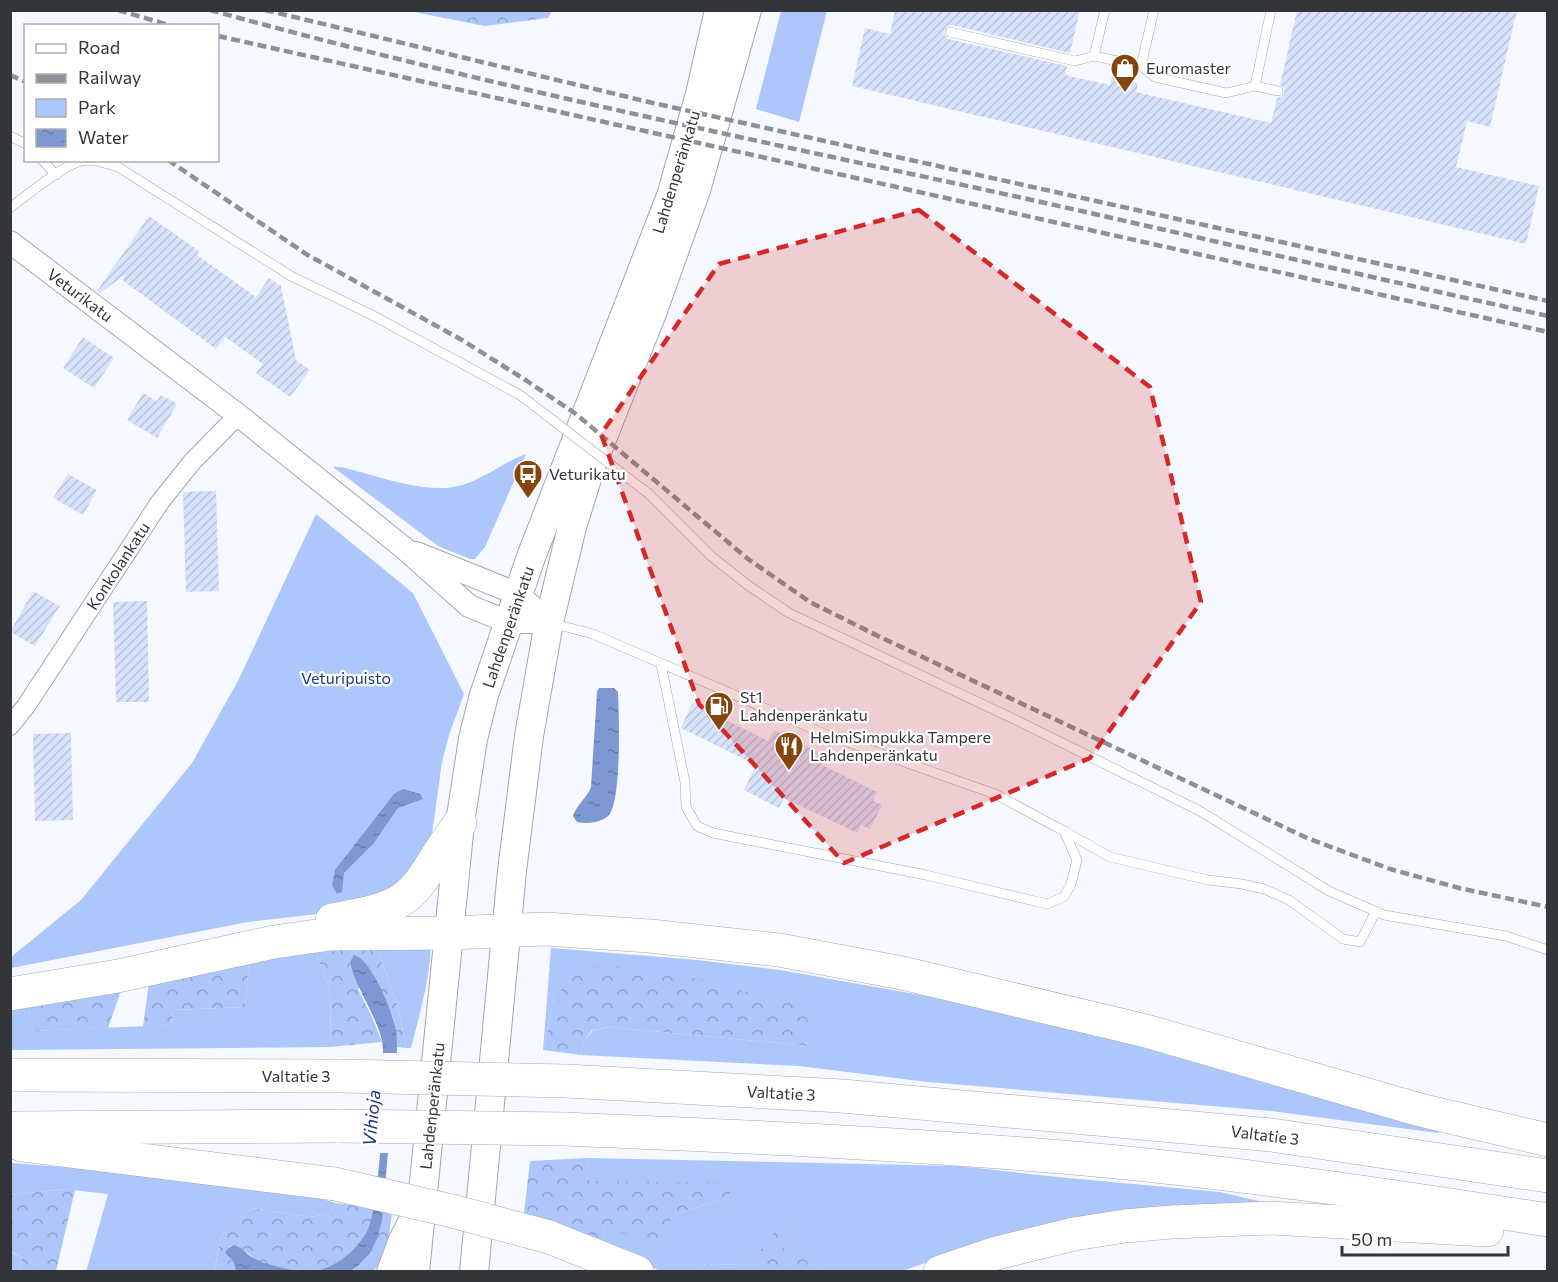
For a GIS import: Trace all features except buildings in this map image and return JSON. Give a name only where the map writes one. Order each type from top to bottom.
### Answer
[{"type":"highway","points":[[274,942],[328,921],[397,903],[430,870],[440,850],[460,823]]},
{"type":"highway","points":[[10,994],[118,976],[274,942],[330,934],[546,929],[650,936],[779,950],[902,973],[1146,1031],[1420,1110],[1548,1140]]},
{"type":"highway","name":"Valtatie 3","points":[[10,1075],[341,1076],[566,1081],[842,1096],[1272,1135],[1548,1176]]},
{"type":"highway","points":[[10,1128],[340,1126],[564,1129],[827,1140],[1086,1159],[1264,1179],[1548,1220]]},
{"type":"highway","points":[[10,1144],[335,1184],[452,1210],[549,1237],[637,1272]]},
{"type":"highway","points":[[940,1272],[993,1254],[1074,1234],[1172,1222],[1269,1218],[1506,1231],[1548,1228]]},
{"type":"main road","name":"Lahdenperänkatu","points":[[416,1272],[460,823],[473,740],[484,696],[508,621],[671,196],[700,94],[718,10]]},
{"type":"main road","name":"Lahdenperänkatu","points":[[474,1272],[506,930],[529,736],[549,622],[572,527],[590,469],[652,313],[696,190],[747,10]]},
{"type":"main road","points":[[391,1272],[402,1242],[423,1202]]},
{"type":"street","name":"Veturikatu","points":[[10,243],[238,415],[404,548],[469,606],[508,621],[549,622]]},
{"type":"street","name":"Konkolankatu","points":[[10,726],[27,706],[160,502],[192,462],[238,415]]},
{"type":"street","name":"Veturikatu","points":[[404,548],[518,594],[549,622]]},
{"type":"lane","points":[[1094,56],[1105,10]]},
{"type":"lane","points":[[1141,66],[1154,10]]},
{"type":"lane","points":[[1254,86],[1271,10]]},
{"type":"lane","points":[[950,32],[1075,61],[1094,56],[1141,66],[1155,77],[1226,93],[1254,86],[1278,92]]},
{"type":"lane","points":[[10,136],[24,143]]},
{"type":"lane","points":[[44,162],[56,175]]},
{"type":"lane","points":[[10,208],[78,162]]},
{"type":"lane","points":[[100,162],[118,167],[291,276],[372,315],[520,396],[650,494],[711,556],[749,586],[789,613],[1018,721],[1200,811],[1329,891],[1376,911],[1506,936],[1548,950]]},
{"type":"lane","points":[[549,622],[583,630],[825,734],[995,794],[1110,857],[1208,880],[1264,889],[1289,900],[1343,939],[1360,942],[1376,911]]},
{"type":"lane","points":[[661,664],[685,782],[686,807],[697,826],[713,833],[926,875],[1047,904],[1064,897],[1071,884],[1077,860],[1064,831]]},
{"type":"highlighted area","points":[[919,210],[1150,387],[1201,602],[1090,758],[844,863],[699,704],[601,434],[719,264]]},
{"type":"green space","points":[[409,11],[552,11],[548,18],[485,26]]},
{"type":"green space","points":[[781,11],[827,11],[799,122],[756,109]]},
{"type":"green space","points":[[526,454],[485,547],[475,559],[438,546],[333,467],[415,486],[446,488],[477,479]]},
{"type":"green space","name":"Veturipuisto","points":[[316,514],[413,593],[464,694],[442,762],[432,834],[402,882],[335,912],[248,922],[11,968],[11,957],[81,900],[192,763],[239,679]]},
{"type":"green space","points":[[431,943],[429,970],[421,1009],[411,1048],[406,1048],[398,1006],[376,946]]},
{"type":"green space","points":[[376,946],[398,1006],[406,1048],[397,1047],[394,1019],[372,972],[358,989],[382,1042],[330,1047],[331,997],[316,951]]},
{"type":"green space","points":[[551,948],[697,960],[780,970],[932,997],[1099,1035],[1269,1084],[1438,1128],[1438,1133],[1271,1111],[928,1082],[799,1066],[581,1055],[584,1041],[593,1030],[610,1027],[808,1046],[554,999],[543,1050]]},
{"type":"green space","points":[[316,951],[331,997],[330,1047],[11,1050],[11,1010],[28,1007],[30,1031],[171,1025],[173,1010],[245,1007],[249,961]]},
{"type":"green space","points":[[249,961],[245,1007],[173,1010],[171,1025],[143,1027],[149,982]]},
{"type":"green space","points":[[615,966],[671,972],[808,1008],[814,1026],[808,1046],[610,1027],[592,1030],[584,1041],[581,1055],[543,1050],[554,999],[574,975],[590,967]]},
{"type":"green space","points":[[122,988],[108,1028],[29,1031],[28,1007]]},
{"type":"green space","points":[[587,1158],[959,1166],[1220,1192],[1263,1202],[1263,1207],[957,1252],[899,1272],[815,1271],[823,1267],[782,1256],[786,1229],[748,1265],[705,1264],[699,1271],[660,1271],[603,1244],[605,1226],[674,1214],[730,1198],[588,1181]]},
{"type":"green space","points":[[587,1158],[589,1181],[730,1183],[730,1198],[674,1214],[660,1247],[605,1226],[603,1244],[524,1213],[530,1161]]},
{"type":"green space","points":[[11,1163],[214,1179],[281,1187],[336,1203],[329,1214],[309,1217],[252,1208],[221,1237],[214,1271],[86,1272],[108,1194],[64,1189],[11,1195]]},
{"type":"green space","points":[[64,1189],[75,1190],[56,1271],[20,1271],[22,1258],[11,1251],[11,1195]]},
{"type":"green space","points":[[336,1203],[374,1208],[372,1219],[361,1240],[345,1257],[335,1263],[313,1271],[281,1268],[263,1263],[242,1249],[230,1246],[225,1253],[233,1261],[236,1271],[214,1272],[221,1237],[252,1208],[309,1217],[329,1214]]},
{"type":"green space","points":[[383,1211],[392,1213],[389,1236],[376,1268],[373,1271],[351,1272],[369,1253],[380,1229]]},
{"type":"green space","points":[[779,1227],[786,1229],[783,1255],[823,1257],[823,1267],[815,1272],[699,1271],[705,1264],[748,1265]]},
{"type":"green space","points":[[10,1251],[22,1258],[20,1271],[11,1271]]},
{"type":"water","points":[[599,688],[614,688],[618,692],[619,757],[616,794],[608,816],[594,822],[577,822],[573,816],[591,787]]},
{"type":"water","points":[[403,789],[420,794],[423,799],[398,808],[373,844],[344,873],[342,892],[337,894],[332,885],[335,870],[394,794]]},
{"type":"water","points":[[354,955],[360,958],[373,973],[392,1015],[396,1032],[397,1050],[382,1221],[370,1253],[351,1271],[314,1271],[338,1262],[357,1245],[367,1231],[376,1196],[383,1108],[382,1041],[377,1024],[352,970],[350,962]]},
{"type":"water","points":[[234,1245],[265,1263],[303,1271],[236,1271],[233,1261],[225,1253]]},
{"type":"pier","points":[[379,1053],[400,1053],[391,1153],[376,1153],[380,1093]]},
{"type":"railway","points":[[118,10],[165,24]]},
{"type":"railway","points":[[210,10],[513,86],[1548,316]]},
{"type":"railway","points":[[265,10],[653,103],[1548,301]]},
{"type":"railway","points":[[219,36],[1548,332]]},
{"type":"railway","points":[[10,75],[24,81]]},
{"type":"railway","points":[[171,162],[306,254],[462,340],[576,414],[748,559],[810,602],[1307,838],[1390,869],[1459,888],[1548,907]]},
{"type":"place","name":"Euromaster","points":[[1125,94]]},
{"type":"place","name":"Veturikatu","points":[[528,500]]},
{"type":"place","name":"St1 Lahdenperänkatu","points":[[719,732]]},
{"type":"place","name":"HelmiSimpukka Tampere Lahdenperänkatu","points":[[789,772]]},
{"type":"water label","name":"Vihioja","points":[[372,1118]]}]
